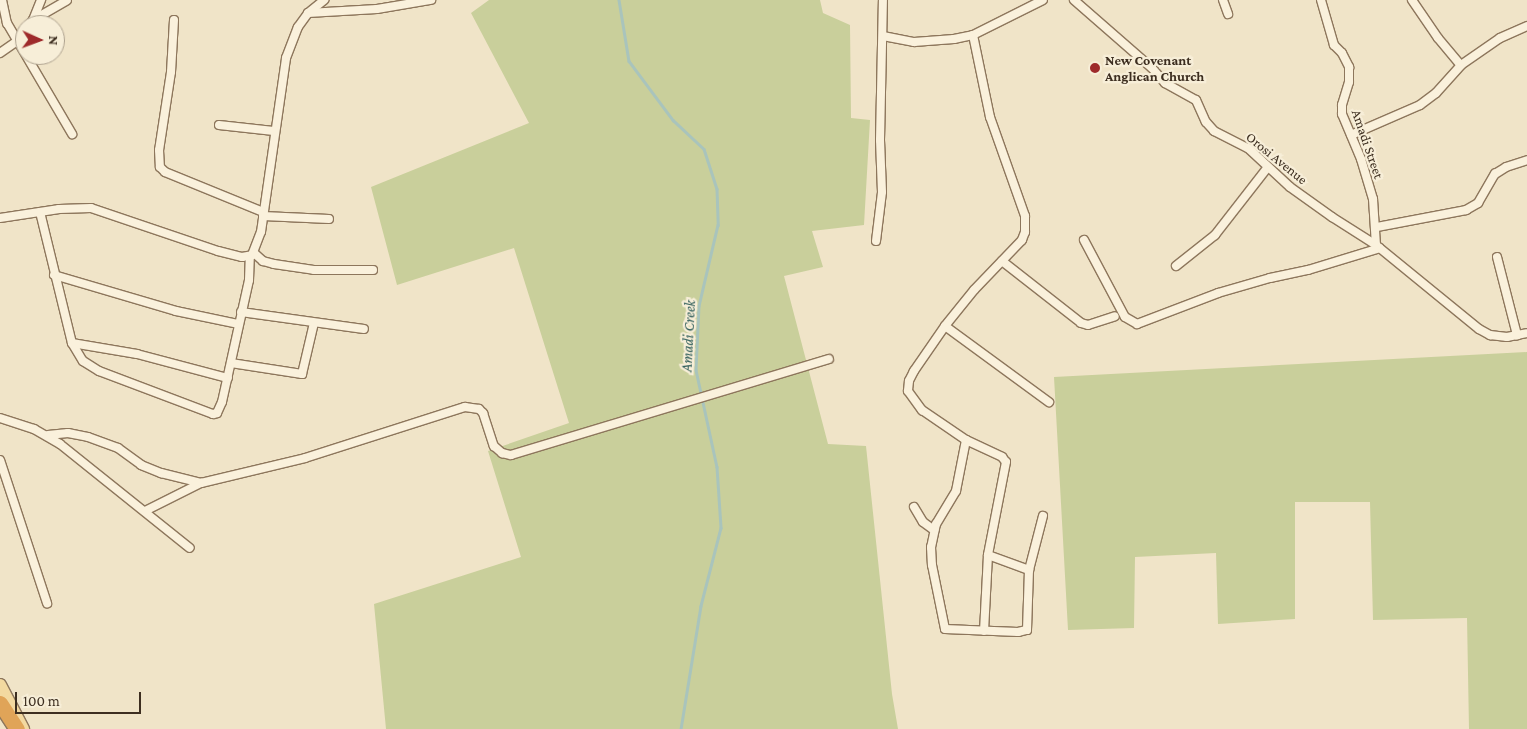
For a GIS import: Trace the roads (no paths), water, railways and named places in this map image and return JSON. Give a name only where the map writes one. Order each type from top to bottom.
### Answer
[{"type":"highway","points":[[0,703],[17,729]]},
{"type":"main road","points":[[0,685],[23,729]]},
{"type":"street","points":[[2,0],[7,23],[15,38]]},
{"type":"street","points":[[34,15],[41,0]]},
{"type":"street","points":[[42,15],[67,0]]},
{"type":"street","points":[[40,212],[72,343],[83,361],[90,367],[213,414],[217,413],[228,378],[238,324],[249,280],[252,255],[261,232],[286,58],[298,27],[308,13],[324,0]]},
{"type":"street","points":[[308,13],[377,9],[432,0]]},
{"type":"street","points":[[876,241],[882,192],[880,140],[883,0]]},
{"type":"street","points":[[883,36],[914,42],[973,35],[1043,0]]},
{"type":"street","name":"Orosi Avenue","points":[[1074,0],[1152,68],[1165,83],[1196,100],[1209,127],[1248,148],[1290,187],[1332,217],[1378,246],[1479,329],[1490,335],[1507,337],[1527,333]]},
{"type":"street","points":[[1223,0],[1228,14]]},
{"type":"street","name":"Amadi Street","points":[[1321,0],[1334,45],[1342,53],[1350,68],[1349,82],[1342,105],[1344,122],[1361,159],[1373,199],[1378,246]]},
{"type":"street","points":[[1412,0],[1438,38],[1461,65]]},
{"type":"street","points":[[174,20],[171,72],[159,150],[160,167],[165,172],[263,214],[329,219]]},
{"type":"street","points":[[1351,135],[1420,105],[1436,93],[1461,65],[1500,38],[1527,26]]},
{"type":"street","points":[[973,35],[990,117],[1020,199],[1026,224],[1022,240],[974,290],[945,326],[914,371],[909,381],[908,391],[922,410],[966,440],[1002,457],[1006,462],[988,555],[984,631]]},
{"type":"street","points":[[0,54],[15,43]]},
{"type":"street","points":[[31,65],[72,134]]},
{"type":"street","points":[[218,125],[274,131]]},
{"type":"street","points":[[1377,226],[1466,210],[1478,203],[1495,174],[1506,167],[1527,160]]},
{"type":"street","points":[[1176,266],[1215,235],[1268,167]]},
{"type":"street","points":[[0,218],[40,212],[91,208],[242,258],[252,255],[274,264],[314,270],[373,270]]},
{"type":"street","points":[[1084,240],[1125,317],[1137,324],[1218,293],[1270,278],[1308,270],[1378,246]]},
{"type":"street","points":[[1497,257],[1517,335]]},
{"type":"street","points":[[1002,261],[1081,323],[1088,325],[1115,316]]},
{"type":"street","points":[[54,275],[176,311],[238,324]]},
{"type":"street","points":[[241,312],[364,329]]},
{"type":"street","points":[[231,363],[302,374],[305,369],[314,323]]},
{"type":"street","points":[[945,326],[1049,402]]},
{"type":"street","points":[[72,343],[137,354],[228,378]]},
{"type":"street","points":[[145,511],[201,483],[305,458],[465,407],[479,409],[483,413],[494,446],[502,454],[510,455],[708,398],[829,359]]},
{"type":"street","points":[[0,418],[48,436],[190,548]]},
{"type":"street","points":[[48,436],[68,433],[88,437],[118,448],[148,468],[201,483]]},
{"type":"street","points":[[966,440],[956,491],[934,530],[931,547],[932,565],[944,627],[949,631],[1018,632],[1027,630],[1028,570],[1044,516]]},
{"type":"street","points":[[0,460],[47,603]]},
{"type":"street","points":[[914,506],[923,522],[934,530]]},
{"type":"street","points":[[988,555],[1028,570]]},
{"type":"waterway","name":"Amadi Creek","points":[[619,0],[629,61],[673,120],[704,149],[717,189],[718,225],[699,306],[696,370],[717,467],[721,528],[701,606],[681,729]]},
{"type":"place","name":"New Covenant Anglican Church","points":[[1095,68]]}]
